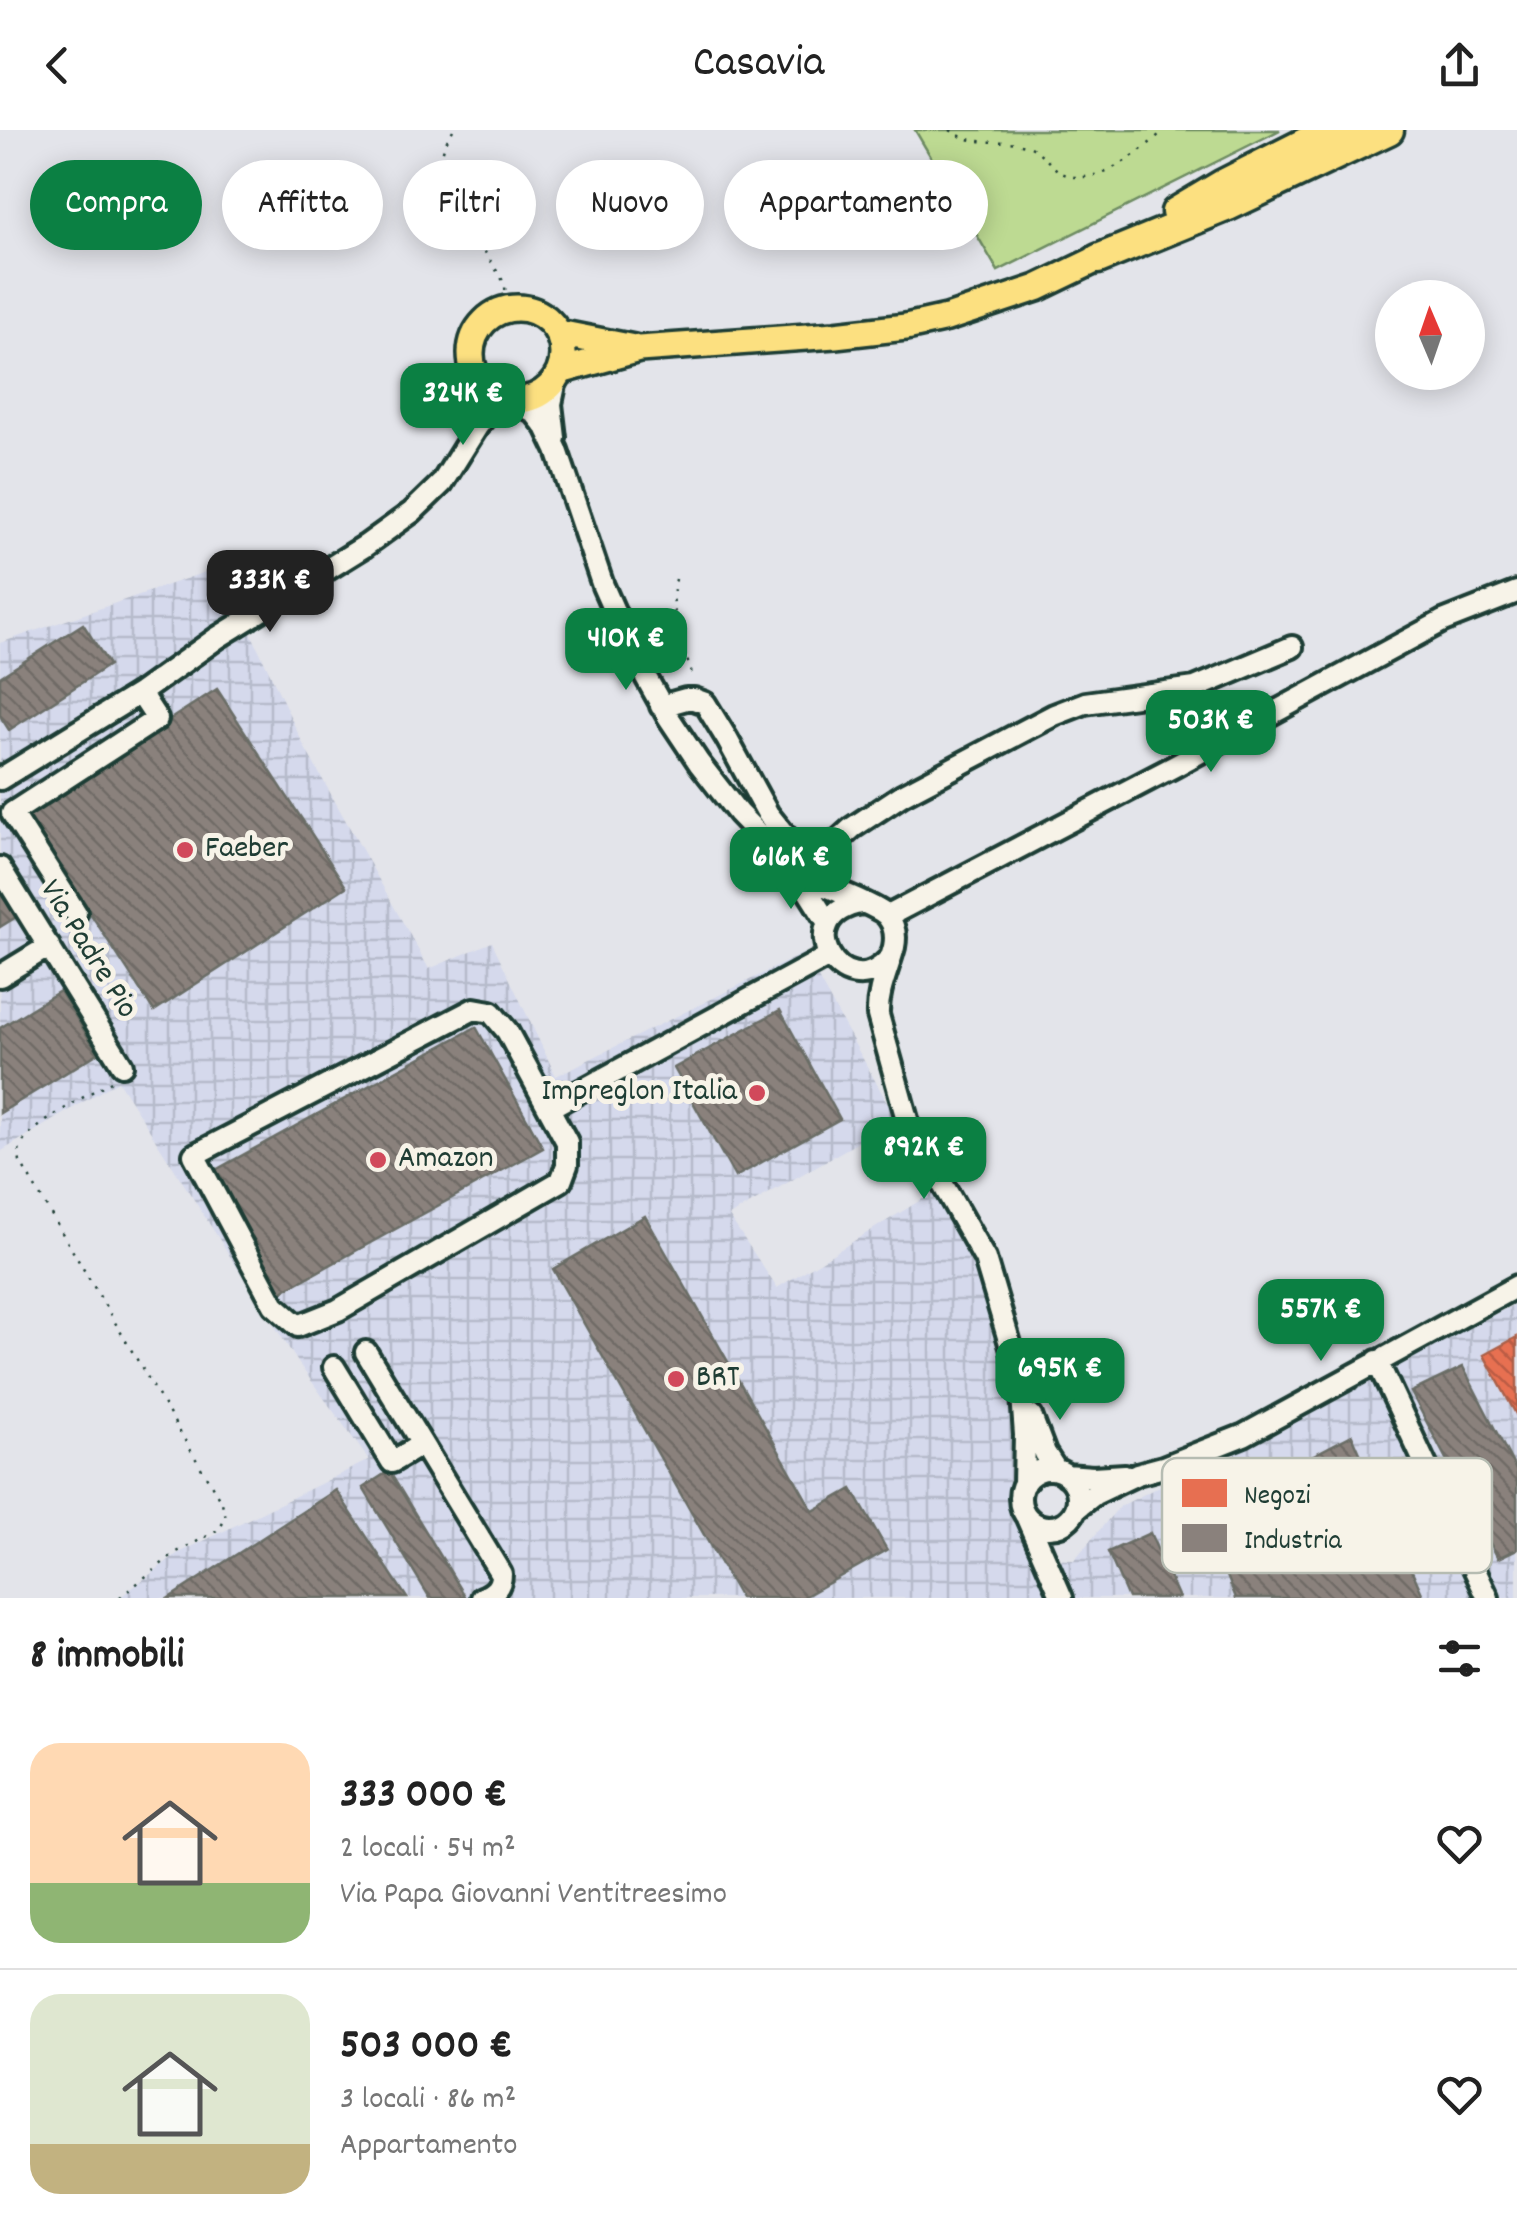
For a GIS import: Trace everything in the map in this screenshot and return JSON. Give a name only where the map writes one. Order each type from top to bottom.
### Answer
[{"type":"highway","points":[[1098,260],[1223,184],[1330,130]]},
{"type":"highway","points":[[1098,260],[1228,206],[1388,130]]},
{"type":"main road","points":[[558,375],[639,349],[835,336],[906,327],[988,306],[1098,260],[1355,130]]},
{"type":"main road","points":[[506,310],[533,311],[558,333],[563,356],[558,375],[540,394],[508,399],[485,387],[476,375],[472,358],[474,340],[489,318],[506,310]]},
{"type":"main road","points":[[558,333],[639,349]]},
{"type":"street","points":[[476,375],[481,397],[477,427]]},
{"type":"street","points":[[557,450],[551,404],[558,375]]},
{"type":"street","points":[[0,779],[140,693],[412,512],[442,483],[490,410],[508,399],[540,418],[557,450],[603,586],[633,654],[699,763],[738,814],[796,866],[861,903],[874,906],[888,916],[894,928],[895,940],[878,1015],[908,1123],[985,1260],[1040,1442],[1077,1490],[1055,1538],[1052,1560],[1059,1589]]},
{"type":"street","points":[[888,916],[1443,621],[1517,592]]},
{"type":"street","points":[[796,866],[832,846],[902,795],[1054,715],[1085,703],[1195,688],[1292,647]]},
{"type":"street","points":[[76,913],[12,813],[157,719],[140,693]]},
{"type":"street","points":[[662,706],[694,698],[710,709],[828,922]]},
{"type":"street","name":"Via Padre Pio","points":[[0,868],[122,1065]]},
{"type":"street","points":[[861,903],[847,905],[828,922],[824,943],[828,956],[836,965],[858,974],[871,972],[888,960]]},
{"type":"street","points":[[0,976],[49,946]]},
{"type":"street","points":[[549,1108],[828,956]]},
{"type":"street","points":[[858,974],[878,1003]]},
{"type":"street","points":[[474,1009],[492,1012],[507,1031],[549,1108],[567,1142],[562,1181],[338,1310],[298,1326],[274,1305],[194,1155],[474,1009]]},
{"type":"street","points":[[1186,1458],[1244,1434],[1517,1286]]},
{"type":"street","points":[[366,1352],[501,1574],[496,1590],[482,1598]]},
{"type":"street","points":[[1377,1362],[1422,1458]]},
{"type":"street","points":[[334,1367],[392,1462],[422,1444]]},
{"type":"street","points":[[1023,1395],[1024,1484],[1020,1500],[1059,1589]]},
{"type":"street","points":[[1024,1484],[1047,1469],[1093,1477],[1137,1474],[1162,1468]]},
{"type":"street","points":[[1026,1517],[1039,1525],[1054,1526],[1095,1494],[1137,1474]]},
{"type":"street","points":[[1476,1573],[1488,1598]]},
{"type":"path","points":[[452,130],[440,161],[440,176],[505,284],[506,310]]},
{"type":"path","points":[[950,130],[972,141],[1027,145],[1060,172],[1080,178],[1108,171],[1164,130]]},
{"type":"path","points":[[676,579],[676,627],[694,678],[686,699]]},
{"type":"path","points":[[119,1598],[175,1553],[218,1530],[226,1517],[222,1503],[19,1156],[27,1137],[115,1078],[122,1065]]},
{"type":"shaded area","points":[[220,567],[305,748],[429,969],[492,942],[556,1076],[804,953],[897,1120],[729,1216],[777,1288],[934,1192],[981,1262],[1017,1397],[1016,1500],[1038,1559],[1074,1560],[1119,1507],[1162,1485],[1162,1573],[1492,1573],[1492,1458],[1215,1458],[1517,1303],[1517,1598],[119,1598],[177,1554],[369,1460],[299,1364],[118,1081],[0,1152],[0,643]]},
{"type":"green space","points":[[915,130],[1280,130],[998,271],[986,250],[988,160],[933,160]]},
{"type":"building: Negozi","points":[[1517,1337],[1517,1416],[1484,1355]]},
{"type":"building: Industria","points":[[83,624],[109,665],[9,730],[0,716],[0,677]]},
{"type":"building: Industria","name":"Faeber","points":[[217,689],[346,887],[154,1011],[25,813]]},
{"type":"building: Industria","points":[[0,892],[16,917],[0,927]]},
{"type":"building: Industria","points":[[60,991],[98,1053],[0,1113],[0,1028]]},
{"type":"building: Industria","name":"Impreglon Italia","points":[[780,1010],[840,1119],[735,1177],[674,1068]]},
{"type":"building: Industria","name":"Amazon","points":[[476,1027],[543,1148],[279,1293],[212,1172]]},
{"type":"building: Industria","name":"BRT","points":[[645,1216],[813,1511],[852,1489],[887,1550],[802,1598],[740,1598],[553,1269]]},
{"type":"building: Industria","points":[[1463,1367],[1517,1472],[1517,1549],[1498,1558],[1492,1547],[1492,1458],[1446,1458],[1411,1392]]},
{"type":"building: Industria","points":[[1352,1435],[1362,1458],[1308,1458]]},
{"type":"building: Industria","points":[[389,1471],[465,1596],[430,1598],[363,1488]]},
{"type":"building: Industria","points":[[336,1490],[407,1598],[169,1598]]},
{"type":"building: Industria","points":[[1150,1533],[1162,1560],[1162,1573],[1168,1573],[1179,1598],[1128,1598],[1108,1552]]},
{"type":"building: Industria","points":[[1226,1573],[1413,1573],[1424,1598],[1236,1598]]},
{"type":"place","name":"Faeber","points":[[185,850]]},
{"type":"place","name":"Impreglon Italia","points":[[757,1093]]},
{"type":"place","name":"Amazon","points":[[378,1160]]},
{"type":"place","name":"BRT","points":[[676,1379]]}]
